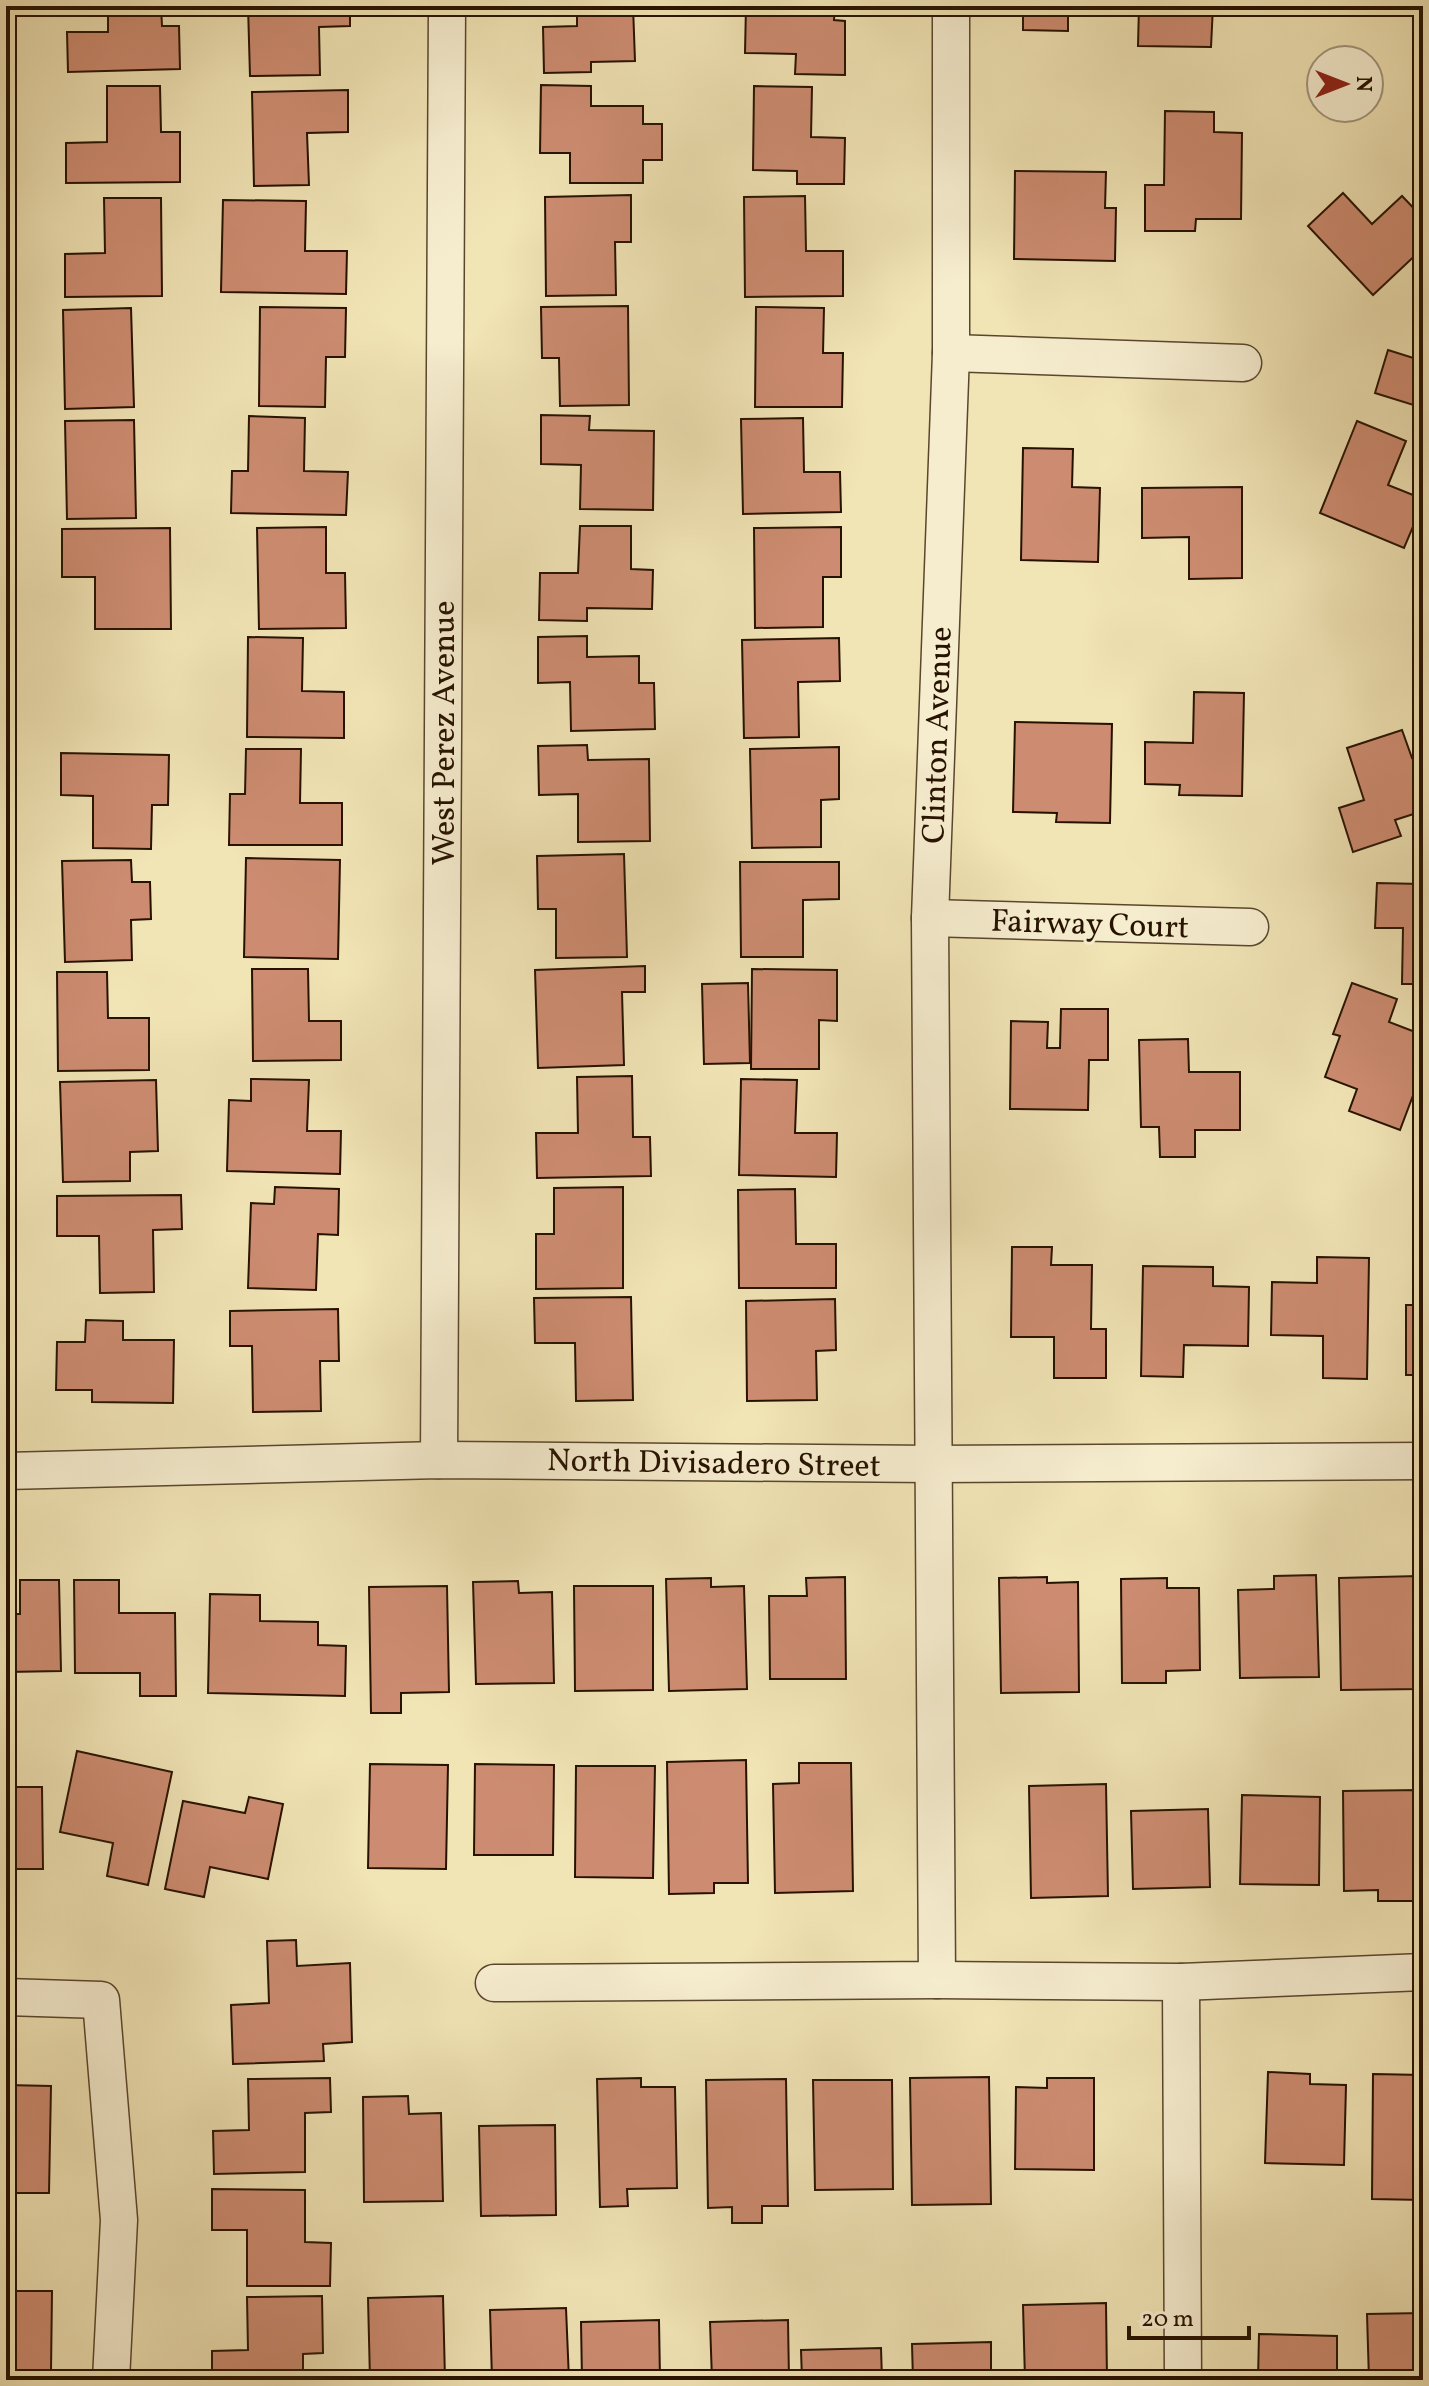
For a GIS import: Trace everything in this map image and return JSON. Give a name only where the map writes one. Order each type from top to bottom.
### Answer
[{"type":"street","name":"West Perez Avenue","points":[[439,1460],[447,6]]},
{"type":"street","name":"Clinton Avenue","points":[[937,1980],[930,918],[951,353],[951,6]]},
{"type":"street","points":[[951,353],[1243,363]]},
{"type":"street","name":"Fairway Court","points":[[930,918],[1250,927]]},
{"type":"street","name":"North Divisadero Street","points":[[6,1471],[439,1460],[932,1464],[1423,1461]]},
{"type":"street","points":[[494,1983],[1181,1982],[1423,1972]]},
{"type":"street","points":[[1181,1982],[1183,2380]]},
{"type":"street","points":[[6,1997],[101,2000],[119,2220],[111,2380]]},
{"type":"building","points":[[108,6],[161,6],[162,26],[179,26],[180,69],[68,72],[67,32],[108,32]]},
{"type":"building","points":[[248,6],[350,6],[350,26],[319,27],[320,75],[250,76]]},
{"type":"building","points":[[577,6],[633,6],[635,61],[591,62],[591,72],[544,73],[543,27],[577,26]]},
{"type":"building","points":[[746,6],[835,6],[834,20],[845,21],[845,75],[795,74],[796,54],[745,53]]},
{"type":"building","points":[[1023,6],[1068,6],[1068,31],[1023,30]]},
{"type":"building","points":[[1139,6],[1213,6],[1211,47],[1138,46]]},
{"type":"building","points":[[541,85],[591,86],[591,106],[643,106],[643,124],[662,124],[662,160],[643,160],[643,183],[570,183],[570,153],[540,153]]},
{"type":"building","points":[[107,86],[160,86],[161,132],[180,132],[180,182],[66,183],[66,143],[107,142]]},
{"type":"building","points":[[754,86],[812,87],[811,137],[845,138],[844,184],[797,184],[797,171],[753,170]]},
{"type":"building","points":[[348,90],[348,132],[307,133],[309,185],[254,186],[252,92]]},
{"type":"building","points":[[1165,111],[1214,112],[1214,132],[1242,133],[1241,219],[1196,219],[1195,231],[1145,231],[1145,185],[1164,185]]},
{"type":"building","points":[[1015,171],[1106,172],[1105,208],[1116,208],[1115,261],[1014,259]]},
{"type":"building","points":[[1343,193],[1372,224],[1402,196],[1423,218],[1423,248],[1373,295],[1308,226]]},
{"type":"building","points":[[631,195],[631,242],[615,242],[616,295],[546,296],[545,197]]},
{"type":"building","points":[[805,196],[806,251],[843,251],[843,296],[745,297],[744,197]]},
{"type":"building","points":[[104,198],[161,198],[162,296],[65,297],[65,254],[105,253]]},
{"type":"building","points":[[223,200],[306,201],[305,251],[347,251],[346,294],[221,292]]},
{"type":"building","points":[[628,306],[629,405],[560,406],[559,358],[542,358],[541,307]]},
{"type":"building","points":[[260,307],[346,308],[345,357],[326,357],[325,407],[259,406]]},
{"type":"building","points":[[756,307],[824,308],[823,353],[843,353],[842,407],[755,407]]},
{"type":"building","points":[[131,308],[134,407],[65,409],[63,310]]},
{"type":"building","points":[[1388,350],[1423,361],[1423,408],[1375,393]]},
{"type":"building","points":[[541,415],[590,416],[589,430],[654,431],[653,510],[580,509],[581,465],[541,464]]},
{"type":"building","points":[[249,416],[305,418],[304,471],[348,472],[346,515],[231,513],[232,471],[248,471]]},
{"type":"building","points":[[803,418],[804,472],[840,472],[841,512],[743,514],[741,419]]},
{"type":"building","points":[[134,420],[136,518],[67,519],[65,421]]},
{"type":"building","points":[[1357,421],[1406,441],[1388,485],[1423,499],[1423,503],[1404,548],[1320,513]]},
{"type":"building","points":[[1023,448],[1073,449],[1072,487],[1100,488],[1098,562],[1021,560]]},
{"type":"building","points":[[1242,487],[1242,578],[1189,579],[1189,537],[1142,538],[1142,488]]},
{"type":"building","points":[[580,526],[631,526],[631,569],[653,570],[652,609],[587,608],[587,621],[539,620],[540,573],[578,573]]},
{"type":"building","points":[[326,527],[326,573],[345,573],[346,628],[259,629],[257,528]]},
{"type":"building","points":[[841,527],[841,577],[823,577],[823,627],[755,628],[754,528]]},
{"type":"building","points":[[170,528],[171,629],[95,629],[95,577],[62,577],[62,529]]},
{"type":"building","points":[[587,636],[587,657],[639,656],[639,683],[654,683],[655,729],[571,731],[570,682],[538,683],[538,637]]},
{"type":"building","points":[[248,637],[303,638],[302,691],[344,692],[344,738],[247,737]]},
{"type":"building","points":[[839,638],[840,681],[798,682],[799,737],[744,738],[742,640]]},
{"type":"building","points":[[1194,692],[1244,693],[1242,796],[1179,795],[1180,785],[1145,784],[1145,742],[1193,743]]},
{"type":"building","points":[[1015,722],[1112,724],[1110,823],[1056,822],[1057,813],[1013,812]]},
{"type":"building","points":[[1402,730],[1412,758],[1423,754],[1423,811],[1395,820],[1401,836],[1353,852],[1339,808],[1364,800],[1347,748]]},
{"type":"building","points":[[587,745],[588,760],[649,759],[650,841],[578,842],[578,794],[539,795],[538,746]]},
{"type":"building","points":[[839,747],[839,799],[821,800],[821,847],[752,848],[750,749]]},
{"type":"building","points":[[246,749],[301,749],[300,803],[342,803],[342,845],[229,845],[230,794],[245,794]]},
{"type":"building","points":[[61,753],[169,755],[168,805],[152,805],[151,849],[93,848],[93,796],[61,795]]},
{"type":"building","points":[[624,854],[627,957],[556,958],[556,909],[538,909],[537,856]]},
{"type":"building","points":[[246,858],[340,860],[338,959],[244,957]]},
{"type":"building","points":[[131,860],[132,882],[150,882],[151,919],[131,920],[132,960],[65,962],[62,861]]},
{"type":"building","points":[[740,862],[839,862],[839,899],[803,900],[803,957],[741,957]]},
{"type":"building","points":[[1377,883],[1421,884],[1423,984],[1402,984],[1403,928],[1375,928]]},
{"type":"building","points":[[645,966],[645,992],[622,992],[624,1065],[538,1068],[535,970]]},
{"type":"building","points":[[252,969],[308,969],[309,1021],[341,1021],[341,1060],[253,1061]]},
{"type":"building","points":[[752,969],[837,970],[837,1021],[819,1020],[819,1069],[751,1069]]},
{"type":"building","points":[[57,972],[107,972],[108,1018],[149,1018],[149,1070],[58,1071]]},
{"type":"building","points":[[748,983],[750,1063],[704,1064],[702,984]]},
{"type":"building","points":[[1352,983],[1397,999],[1389,1022],[1423,1035],[1423,1069],[1400,1130],[1349,1111],[1357,1089],[1325,1077],[1340,1036],[1333,1034]]},
{"type":"building","points":[[1061,1009],[1108,1009],[1108,1060],[1089,1060],[1088,1110],[1010,1109],[1011,1021],[1048,1022],[1047,1048],[1060,1048]]},
{"type":"building","points":[[1188,1039],[1189,1072],[1240,1072],[1240,1130],[1195,1130],[1195,1157],[1160,1157],[1159,1127],[1141,1127],[1139,1040]]},
{"type":"building","points":[[632,1076],[633,1137],[650,1137],[651,1176],[537,1178],[536,1133],[578,1133],[577,1077]]},
{"type":"building","points":[[251,1079],[309,1080],[307,1131],[341,1131],[340,1174],[227,1171],[229,1100],[251,1101]]},
{"type":"building","points":[[741,1079],[797,1080],[795,1133],[837,1133],[836,1177],[739,1175]]},
{"type":"building","points":[[156,1080],[158,1151],[130,1152],[130,1181],[63,1182],[60,1082]]},
{"type":"building","points":[[275,1187],[339,1189],[338,1235],[318,1234],[316,1290],[248,1288],[251,1203],[274,1204]]},
{"type":"building","points":[[623,1187],[623,1288],[536,1289],[536,1234],[554,1234],[554,1188]]},
{"type":"building","points":[[795,1189],[796,1244],[836,1244],[836,1288],[739,1288],[738,1190]]},
{"type":"building","points":[[181,1195],[182,1229],[153,1230],[154,1292],[100,1293],[99,1236],[57,1236],[57,1196]]},
{"type":"building","points":[[1012,1247],[1052,1247],[1051,1265],[1092,1265],[1091,1329],[1106,1329],[1106,1378],[1054,1378],[1054,1337],[1011,1337]]},
{"type":"building","points":[[1317,1257],[1369,1258],[1367,1379],[1323,1378],[1323,1336],[1271,1335],[1272,1282],[1317,1283]]},
{"type":"building","points":[[1143,1266],[1213,1267],[1213,1286],[1249,1287],[1248,1346],[1184,1345],[1183,1377],[1141,1376]]},
{"type":"building","points":[[631,1297],[633,1400],[576,1401],[575,1343],[535,1343],[534,1298]]},
{"type":"building","points":[[835,1299],[836,1350],[816,1351],[817,1400],[747,1401],[746,1301]]},
{"type":"building","points":[[1406,1305],[1423,1305],[1423,1375],[1406,1375]]},
{"type":"building","points":[[338,1309],[339,1361],[320,1361],[321,1411],[253,1412],[252,1346],[230,1346],[230,1311]]},
{"type":"building","points":[[86,1320],[123,1321],[123,1340],[174,1340],[173,1403],[92,1402],[92,1390],[56,1390],[57,1342],[85,1342]]},
{"type":"building","points":[[1316,1575],[1319,1677],[1240,1678],[1238,1590],[1274,1589],[1274,1576]]},
{"type":"building","points":[[1418,1576],[1420,1689],[1341,1690],[1339,1578]]},
{"type":"building","points":[[845,1577],[846,1679],[770,1679],[769,1596],[807,1596],[806,1578]]},
{"type":"building","points":[[1047,1577],[1047,1583],[1078,1582],[1079,1692],[1001,1693],[999,1578]]},
{"type":"building","points":[[711,1578],[711,1587],[744,1586],[747,1689],[669,1691],[666,1579]]},
{"type":"building","points":[[1167,1578],[1167,1588],[1199,1588],[1200,1670],[1166,1671],[1166,1683],[1122,1683],[1121,1579]]},
{"type":"building","points":[[20,1580],[59,1580],[61,1671],[7,1672],[6,1687],[6,1614],[20,1614]]},
{"type":"building","points":[[74,1580],[119,1580],[119,1613],[175,1613],[176,1696],[140,1696],[140,1673],[75,1673]]},
{"type":"building","points":[[518,1581],[519,1593],[552,1592],[554,1683],[476,1684],[473,1582]]},
{"type":"building","points":[[447,1586],[449,1692],[401,1693],[401,1713],[371,1713],[369,1587]]},
{"type":"building","points":[[574,1586],[653,1586],[653,1690],[575,1691]]},
{"type":"building","points":[[210,1594],[260,1595],[260,1621],[318,1622],[318,1645],[346,1646],[345,1696],[208,1693]]},
{"type":"building","points":[[77,1751],[172,1772],[148,1885],[107,1876],[113,1843],[60,1832]]},
{"type":"building","points":[[746,1760],[748,1883],[714,1883],[714,1893],[669,1894],[667,1762]]},
{"type":"building","points":[[799,1763],[851,1763],[853,1891],[775,1893],[773,1784],[799,1783]]},
{"type":"building","points":[[370,1764],[448,1765],[446,1869],[368,1868]]},
{"type":"building","points":[[475,1764],[554,1765],[553,1855],[474,1855]]},
{"type":"building","points":[[576,1766],[655,1766],[653,1878],[575,1877]]},
{"type":"building","points":[[1106,1784],[1108,1896],[1031,1898],[1029,1786]]},
{"type":"building","points":[[6,1787],[42,1787],[43,1869],[6,1869]]},
{"type":"building","points":[[1420,1790],[1422,1901],[1378,1901],[1378,1890],[1344,1891],[1343,1791]]},
{"type":"building","points":[[1242,1795],[1320,1797],[1319,1885],[1240,1884]]},
{"type":"building","points":[[249,1797],[283,1804],[268,1879],[210,1867],[204,1897],[165,1889],[183,1801],[245,1813]]},
{"type":"building","points":[[1208,1809],[1210,1887],[1133,1889],[1131,1811]]},
{"type":"building","points":[[296,1940],[297,1966],[350,1963],[352,2042],[323,2044],[324,2061],[233,2064],[231,2005],[269,2003],[267,1941]]},
{"type":"building","points":[[1268,2072],[1310,2074],[1310,2084],[1346,2085],[1344,2165],[1265,2163]]},
{"type":"building","points":[[1373,2074],[1423,2075],[1423,2200],[1372,2199]]},
{"type":"building","points":[[989,2077],[991,2204],[912,2205],[910,2078]]},
{"type":"building","points":[[330,2078],[331,2112],[305,2113],[305,2172],[214,2174],[213,2131],[249,2130],[248,2079]]},
{"type":"building","points":[[641,2078],[641,2087],[675,2087],[677,2188],[627,2189],[628,2206],[600,2207],[597,2079]]},
{"type":"building","points":[[1047,2078],[1094,2078],[1094,2170],[1015,2169],[1016,2087],[1047,2088]]},
{"type":"building","points":[[786,2079],[788,2206],[762,2206],[762,2223],[732,2223],[732,2207],[708,2208],[706,2080]]},
{"type":"building","points":[[813,2080],[892,2080],[893,2189],[815,2190]]},
{"type":"building","points":[[6,2085],[51,2086],[49,2193],[6,2193]]},
{"type":"building","points":[[408,2096],[409,2114],[441,2113],[443,2201],[364,2202],[363,2097]]},
{"type":"building","points":[[555,2125],[556,2215],[481,2216],[479,2126]]},
{"type":"building","points":[[212,2189],[305,2190],[305,2242],[331,2243],[330,2286],[247,2286],[247,2230],[212,2230]]},
{"type":"building","points":[[6,2291],[52,2291],[51,2372],[6,2371]]},
{"type":"building","points":[[322,2296],[323,2353],[303,2354],[303,2380],[212,2380],[212,2351],[248,2350],[247,2297]]},
{"type":"building","points":[[443,2296],[445,2380],[370,2380],[368,2298]]},
{"type":"building","points":[[1106,2303],[1107,2380],[1025,2380],[1023,2305]]},
{"type":"building","points":[[566,2308],[569,2380],[492,2380],[490,2310]]},
{"type":"building","points":[[1423,2313],[1423,2380],[1369,2380],[1367,2314]]},
{"type":"building","points":[[659,2320],[660,2380],[582,2380],[581,2322]]},
{"type":"building","points":[[788,2320],[789,2380],[712,2380],[710,2322]]},
{"type":"building","points":[[1259,2334],[1337,2336],[1337,2380],[1258,2380]]},
{"type":"building","points":[[991,2342],[991,2380],[913,2380],[912,2344]]},
{"type":"building","points":[[881,2348],[882,2380],[802,2380],[801,2350]]}]
